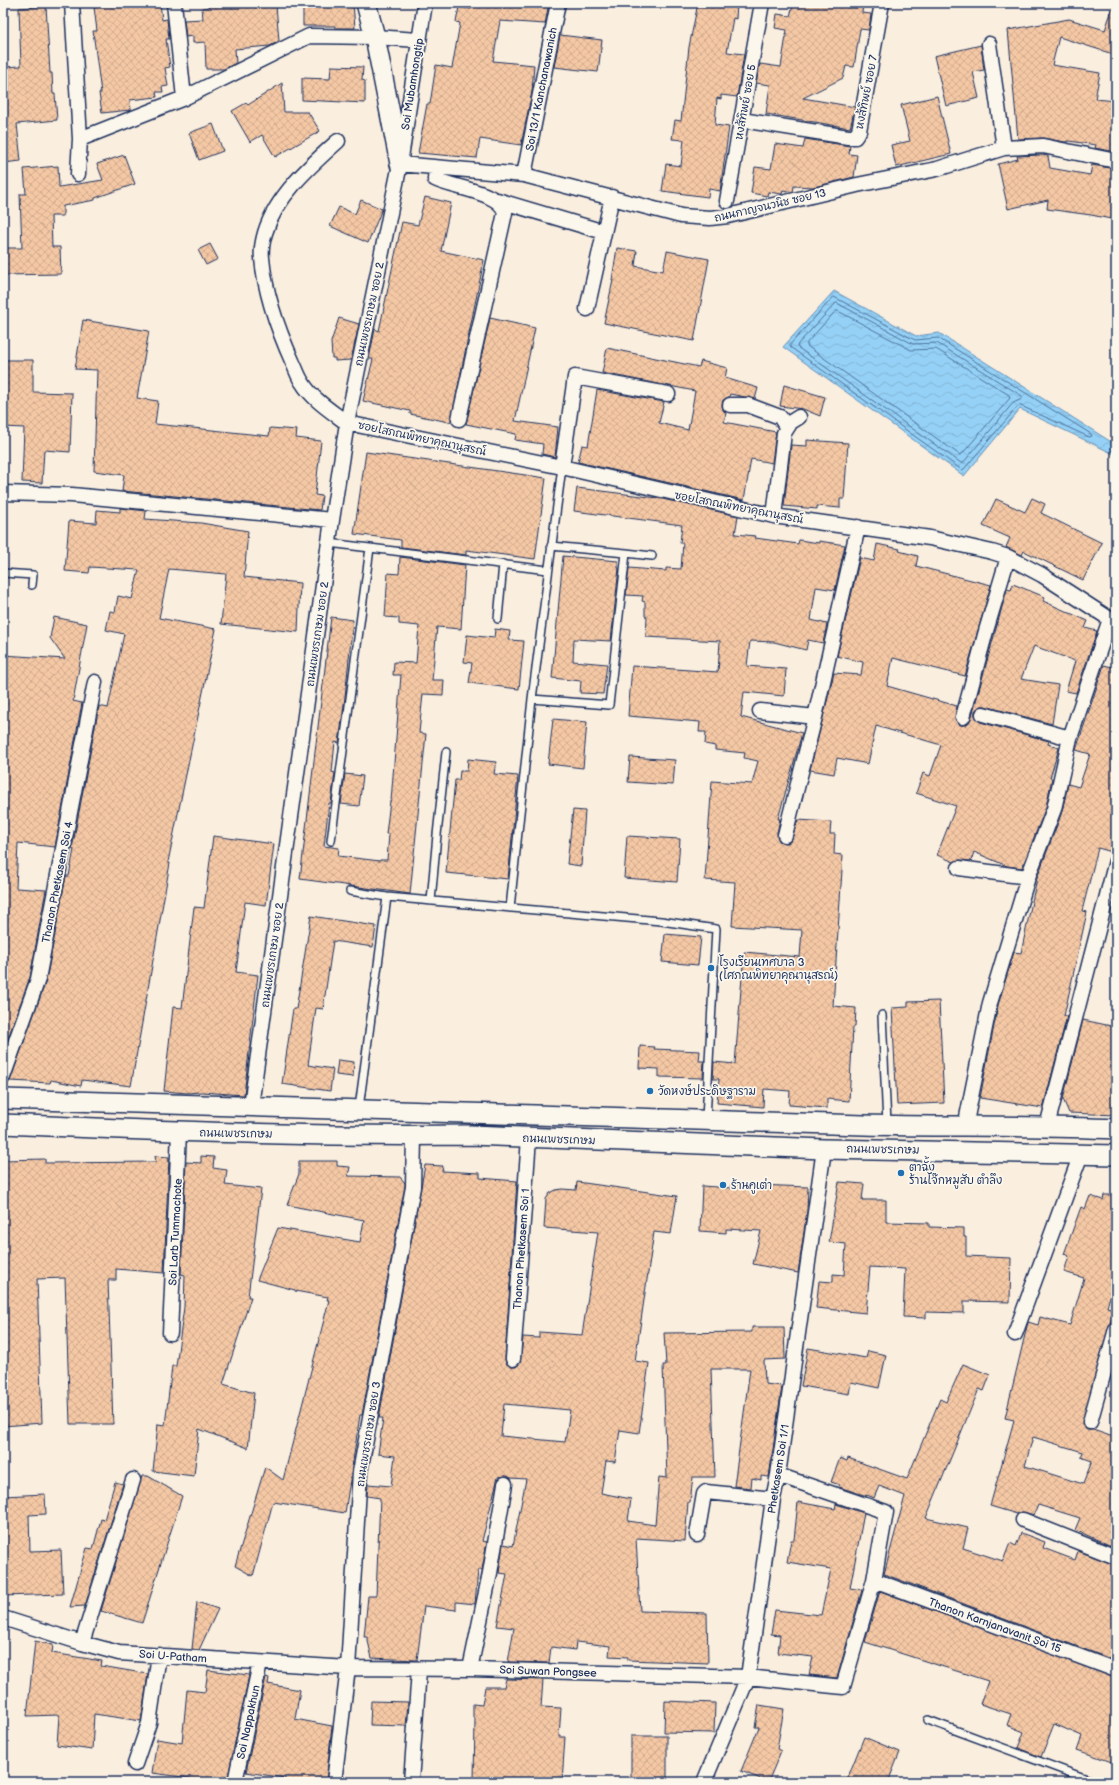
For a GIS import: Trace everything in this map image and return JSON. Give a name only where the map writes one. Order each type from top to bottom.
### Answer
[{"type":"main road","points":[[366,3],[375,37],[400,164]]},
{"type":"main road","points":[[3,1099],[359,1108],[888,1125],[965,1127],[1047,1126],[1116,1129]]},
{"type":"main road","points":[[471,1135],[475,1112]]},
{"type":"main road","name":"ถนนเพชรเกษม","points":[[3,1124],[179,1132],[414,1136],[471,1135],[824,1149],[887,1149],[1116,1155]]},
{"type":"main road","points":[[887,1149],[888,1125]]},
{"type":"street","points":[[72,3],[80,139],[78,174]]},
{"type":"street","points":[[174,3],[184,98]]},
{"type":"street","name":"Soi Mubamhongtip","points":[[400,164],[418,40],[425,3]]},
{"type":"street","name":"Soi 13/1 Kanchanawanich","points":[[524,175],[558,3]]},
{"type":"street","name":"หงส้ทิพย์ ซอย 5","points":[[727,201],[762,3]]},
{"type":"street","name":"หงส้ทิพย์ ซอย 7","points":[[742,120],[848,138],[855,137],[859,130],[882,3]]},
{"type":"street","points":[[80,139],[184,98],[309,36],[375,37],[418,40]]},
{"type":"street","points":[[989,44],[1004,148]]},
{"type":"street","points":[[338,141],[313,163],[294,184],[277,207],[265,233],[262,256],[270,300],[284,344],[302,382],[319,401],[347,423]]},
{"type":"street","name":"ถนนกาญจนวนิช ซอย 13","points":[[400,164],[524,175],[681,216],[719,218],[857,185],[938,170],[1004,148],[1043,146],[1116,161]]},
{"type":"street","name":"ถนนเพชรเกษม ซอย 2","points":[[251,1106],[332,520],[347,423],[400,164]]},
{"type":"street","points":[[436,168],[435,179],[440,181],[497,200],[604,232]]},
{"type":"street","points":[[587,309],[612,197]]},
{"type":"street","points":[[459,419],[505,219],[504,208],[497,200]]},
{"type":"street","points":[[562,468],[575,377],[668,394]]},
{"type":"street","points":[[730,405],[748,405],[780,417],[786,428]]},
{"type":"street","points":[[774,516],[784,433],[791,422],[799,417]]},
{"type":"street","name":"ซอยโสภณพิทยาคุณานุสรณ์","points":[[347,423],[562,468],[774,516],[930,538],[966,546],[1008,557],[1042,575],[1113,621]]},
{"type":"street","points":[[3,493],[72,494],[332,520]]},
{"type":"street","points":[[785,835],[815,717],[858,527]]},
{"type":"street","points":[[963,717],[1008,557]]},
{"type":"street","points":[[965,1127],[990,1003],[1028,877],[1054,809],[1070,738],[1113,621]]},
{"type":"street","name":"Thanon Phetkasem Soi 4","points":[[3,1078],[38,979],[95,682]]},
{"type":"street","points":[[760,711],[815,717]]},
{"type":"street","points":[[983,714],[1070,738]]},
{"type":"street","points":[[1047,1126],[1116,861]]},
{"type":"street","points":[[959,868],[1028,877]]},
{"type":"street","name":"Soi Larb Tummachote","points":[[170,1333],[179,1132]]},
{"type":"street","name":"ถนนเพชรเกษม ซอย 3","points":[[334,1782],[348,1668],[360,1472],[413,1187],[414,1136]]},
{"type":"street","name":"Thanon Phetkasem Soi 1","points":[[513,1359],[529,1138]]},
{"type":"street","name":"Phetkasem Soi 1/1","points":[[704,1782],[748,1677],[824,1149]]},
{"type":"street","points":[[1015,1334],[1081,1154]]},
{"type":"street","points":[[1090,1422],[1116,1329]]},
{"type":"street","points":[[778,1475],[886,1512],[874,1580]]},
{"type":"street","points":[[82,1643],[132,1480]]},
{"type":"street","points":[[470,1669],[490,1573],[505,1484]]},
{"type":"street","points":[[697,1535],[705,1493],[709,1491],[773,1499]]},
{"type":"street","points":[[1023,1520],[1116,1557]]},
{"type":"street","name":"Soi Suwan Pongsee","points":[[348,1668],[419,1670],[470,1669],[748,1677],[843,1687],[874,1580]]},
{"type":"street","name":"Thanon Karnjanavanit Soi 15","points":[[874,1580],[1116,1670]]},
{"type":"street","name":"Soi U-Patham","points":[[3,1618],[119,1653],[348,1668]]},
{"type":"street","points":[[135,1764],[150,1723],[159,1655]]},
{"type":"street","name":"Soi Nappakhun","points":[[235,1782],[260,1663]]},
{"type":"street","points":[[411,1782],[419,1670]]},
{"type":"lane","points":[[510,908],[532,699],[562,468]]},
{"type":"lane","points":[[330,543],[548,570]]},
{"type":"lane","points":[[551,546],[652,556]]},
{"type":"lane","points":[[331,841],[370,548]]},
{"type":"lane","points":[[532,699],[609,705],[626,553]]},
{"type":"lane","points":[[498,619],[503,564]]},
{"type":"lane","points":[[3,573],[33,575],[32,586]]},
{"type":"lane","points":[[431,901],[446,752]]},
{"type":"lane","points":[[350,891],[387,897],[662,921],[716,928],[706,1120]]},
{"type":"lane","points":[[359,1108],[387,897]]},
{"type":"lane","points":[[882,1015],[888,1125]]},
{"type":"lane","points":[[928,1720],[1095,1782]]},
{"type":"water","points":[[834,291],[916,336],[939,333],[1116,445],[1116,455],[1020,409],[964,476],[783,347]]},
{"type":"building","points":[[96,3],[160,3],[162,20],[167,19],[169,39],[166,39],[170,67],[165,68],[168,86],[162,87],[163,92],[156,92],[157,97],[130,100],[131,110],[102,113],[93,31],[97,31],[94,7],[97,6]]},
{"type":"building","points":[[209,3],[270,3],[271,5],[276,5],[279,41],[270,46],[235,49],[236,63],[224,69],[206,69],[205,42],[193,43],[193,36],[186,37],[184,20],[203,19],[202,8],[209,7]]},
{"type":"building","points":[[303,3],[353,3],[355,28],[335,28],[335,26],[303,26]]},
{"type":"building","points":[[472,3],[488,3],[510,7],[510,3],[549,3],[545,24],[500,21],[493,61],[534,65],[532,92],[521,145],[480,139],[477,158],[418,153],[427,104],[430,104],[436,65],[452,68],[460,23],[456,22],[459,7],[471,9]]},
{"type":"building","points":[[698,3],[737,3],[736,19],[733,18],[727,52],[744,54],[737,97],[721,95],[721,99],[717,98],[715,125],[729,127],[720,191],[709,189],[708,197],[662,191],[666,164],[681,166],[684,140],[672,139],[675,120],[681,121],[689,47]]},
{"type":"building","points":[[794,3],[863,3],[862,13],[871,14],[869,30],[860,29],[854,67],[846,66],[843,78],[803,98],[855,107],[850,128],[766,114],[770,85],[756,83],[760,64],[781,67],[787,30],[775,28],[777,14],[790,16]]},
{"type":"building","points":[[1114,4],[1116,4],[1116,55],[1059,37],[1052,65],[1100,73],[1095,99],[1116,101],[1116,152],[1095,148],[1096,145],[1069,141],[1065,142],[1043,138],[1018,139],[1008,30],[1069,19],[1105,30]]},
{"type":"building","points":[[46,6],[50,73],[52,73],[53,94],[55,94],[57,120],[17,124],[21,161],[3,163],[3,67],[21,66],[19,8]]},
{"type":"building","points":[[560,35],[602,40],[598,72],[554,67]]},
{"type":"building","points":[[981,45],[984,70],[973,72],[979,98],[946,106],[934,56]]},
{"type":"building","points":[[331,66],[363,67],[362,80],[365,81],[365,103],[302,100],[302,78],[330,79]]},
{"type":"building","points":[[282,83],[284,112],[308,112],[320,131],[275,157],[262,135],[250,142],[232,111],[246,103],[248,105]]},
{"type":"building","points":[[937,96],[951,154],[896,167],[891,145],[910,141],[901,105]]},
{"type":"building","points":[[213,124],[223,151],[199,160],[189,133]]},
{"type":"building","points":[[805,139],[850,146],[849,154],[857,155],[854,177],[814,187],[794,186],[793,192],[783,190],[782,194],[768,192],[767,196],[751,193],[755,167],[771,169],[775,144],[803,148]]},
{"type":"building","points":[[124,155],[135,184],[95,198],[95,200],[63,206],[63,216],[51,216],[52,247],[60,247],[61,274],[3,275],[3,248],[22,248],[20,194],[26,194],[24,169],[58,166],[59,187],[103,180],[97,164]]},
{"type":"building","points":[[1017,156],[1048,156],[1050,168],[1090,175],[1092,165],[1116,169],[1116,220],[1047,209],[1048,200],[1008,209],[998,164],[1018,159]]},
{"type":"building","points":[[425,197],[451,203],[441,251],[484,260],[451,421],[449,422],[410,414],[410,411],[363,401],[373,359],[369,359],[375,329],[379,331],[402,222],[418,225]]},
{"type":"building","points":[[361,200],[382,209],[368,243],[330,226],[339,207],[355,214]]},
{"type":"building","points":[[210,244],[218,259],[206,265],[198,250]]},
{"type":"building","points":[[617,248],[637,251],[635,266],[663,271],[667,251],[709,259],[694,341],[604,323],[613,280]]},
{"type":"building","points":[[339,318],[359,324],[351,360],[335,361],[335,358],[332,358],[331,342]]},
{"type":"building","points":[[490,318],[535,328],[515,421],[558,427],[555,457],[542,454],[543,444],[515,440],[516,434],[466,424]]},
{"type":"building","points":[[83,320],[149,331],[137,398],[158,401],[155,424],[269,436],[270,428],[297,430],[296,438],[321,441],[315,495],[322,496],[320,510],[122,491],[124,475],[94,471],[97,370],[75,369]]},
{"type":"building","points":[[607,348],[699,367],[701,361],[727,368],[725,378],[758,388],[755,399],[730,394],[729,397],[723,400],[722,405],[723,410],[726,413],[724,422],[776,432],[772,463],[751,459],[744,500],[578,462],[582,445],[588,446],[597,390],[664,402],[659,423],[688,430],[695,391],[602,373]]},
{"type":"building","points":[[3,360],[33,360],[33,392],[72,393],[70,452],[44,450],[42,483],[22,482],[24,428],[3,427]]},
{"type":"building","points":[[784,385],[825,397],[820,416],[803,409],[780,406]]},
{"type":"building","points":[[807,440],[848,443],[844,499],[840,499],[840,508],[817,506],[817,509],[784,506],[791,445],[807,446]]},
{"type":"building","points":[[366,452],[546,478],[535,559],[466,550],[466,555],[401,547],[401,540],[354,534]]},
{"type":"building","points":[[577,488],[658,498],[738,516],[735,534],[756,536],[755,538],[798,544],[799,540],[845,545],[835,590],[816,587],[811,620],[827,624],[823,643],[808,640],[806,650],[774,642],[750,641],[747,666],[786,669],[784,696],[744,692],[741,717],[802,733],[778,819],[780,819],[777,833],[779,841],[787,843],[791,841],[798,820],[831,822],[830,834],[835,834],[834,854],[843,855],[833,1006],[856,1008],[855,1027],[853,1027],[849,1101],[827,1099],[827,1108],[789,1105],[790,1091],[764,1089],[763,1107],[717,1103],[719,1079],[713,1079],[714,1062],[735,1064],[744,952],[800,957],[802,930],[732,926],[735,882],[705,880],[712,781],[752,784],[758,761],[744,758],[745,753],[715,750],[715,746],[705,744],[706,732],[699,732],[700,722],[628,716],[632,666],[718,672],[720,641],[646,637],[647,617],[645,616],[645,602],[642,601],[643,596],[626,595],[629,568],[666,571],[666,568],[681,569],[683,543],[680,543],[682,525],[574,511]]},
{"type":"building","points":[[1032,498],[1045,504],[1041,513],[1102,543],[1083,580],[1024,551],[1022,555],[1006,547],[1010,538],[983,526],[996,499],[1025,512]]},
{"type":"building","points":[[120,508],[146,511],[145,519],[201,523],[248,531],[244,577],[300,583],[298,632],[221,624],[226,574],[169,569],[159,618],[216,629],[168,862],[170,863],[131,1086],[82,1080],[81,1086],[51,1080],[50,1083],[10,1081],[46,981],[66,876],[69,876],[74,849],[72,849],[99,706],[108,708],[124,634],[106,630],[110,611],[115,612],[118,596],[132,599],[139,570],[90,567],[89,573],[65,571],[69,521],[96,523],[97,510],[120,512]]},
{"type":"building","points":[[877,544],[900,549],[899,551],[918,556],[916,566],[991,585],[965,676],[893,658],[887,686],[957,706],[955,719],[960,725],[966,725],[971,719],[1007,589],[1011,590],[1013,584],[1045,597],[1043,601],[1088,621],[1085,628],[1097,631],[1076,693],[1066,691],[1075,661],[1034,646],[1021,679],[1058,685],[1052,724],[985,706],[980,706],[975,711],[975,716],[980,722],[1049,741],[1048,744],[1059,748],[1050,778],[1052,778],[1046,807],[1022,868],[1007,866],[974,852],[971,861],[960,860],[954,862],[937,855],[956,806],[916,793],[923,773],[930,776],[941,745],[876,726],[868,764],[837,758],[834,774],[810,770],[834,673],[861,675],[863,662],[837,656],[860,558],[874,561]]},
{"type":"building","points":[[563,556],[618,561],[619,568],[611,641],[574,639],[573,661],[607,664],[603,694],[580,693],[581,681],[552,678]]},
{"type":"building","points":[[400,557],[465,565],[461,629],[437,627],[432,680],[444,680],[443,695],[423,694],[419,733],[426,734],[410,894],[300,879],[331,617],[353,620],[339,743],[335,742],[332,772],[335,773],[331,803],[329,803],[324,846],[339,848],[338,856],[380,861],[387,860],[389,834],[386,834],[391,801],[401,675],[393,675],[394,662],[416,663],[419,626],[399,624],[399,618],[385,617],[388,573],[399,574]]},
{"type":"building","points":[[54,617],[87,624],[73,701],[82,703],[55,847],[18,843],[16,888],[46,890],[30,977],[3,1052],[3,741],[6,696],[3,695],[3,655],[65,659],[50,638]]},
{"type":"building","points":[[495,629],[510,631],[509,640],[524,641],[519,689],[469,683],[472,663],[464,662],[467,635],[494,638]]},
{"type":"building","points":[[1104,665],[1116,668],[1116,841],[1112,852],[1098,848],[1082,911],[1087,912],[1064,1016],[1067,1016],[1043,1108],[980,1098],[998,1005],[1014,952],[1021,953],[1037,878],[1062,812],[1068,784],[1079,787],[1090,754],[1076,750]]},
{"type":"building","points":[[553,719],[587,722],[583,768],[548,764]]},
{"type":"building","points":[[630,757],[675,760],[673,785],[628,782]]},
{"type":"building","points":[[468,759],[496,762],[494,774],[518,776],[508,879],[446,873],[455,780],[459,780],[460,771],[467,771]]},
{"type":"building","points":[[345,774],[363,776],[359,806],[341,804]]},
{"type":"building","points":[[573,810],[585,811],[581,866],[567,864]]},
{"type":"building","points":[[213,836],[274,844],[266,905],[245,902],[236,972],[258,975],[244,1095],[164,1091],[173,1007],[182,1008],[194,907],[204,908]]},
{"type":"building","points":[[627,836],[680,839],[677,882],[624,878]]},
{"type":"building","points":[[311,916],[376,926],[373,947],[333,941],[323,1009],[316,1008],[308,1065],[333,1069],[330,1091],[282,1084],[293,1009],[296,1009]]},
{"type":"building","points":[[665,934],[701,937],[698,965],[662,962]]},
{"type":"building","points":[[939,1001],[944,1103],[897,1105],[892,1008],[908,1007],[908,1002]]},
{"type":"building","points":[[1083,1020],[1116,1027],[1116,1115],[1069,1113],[1063,1099]]},
{"type":"building","points":[[640,1046],[655,1047],[654,1049],[700,1051],[699,1061],[704,1061],[703,1078],[659,1077],[659,1069],[639,1068]]},
{"type":"building","points":[[338,1060],[354,1062],[353,1077],[336,1075]]},
{"type":"building","points":[[155,1156],[169,1157],[164,1273],[116,1269],[116,1280],[108,1280],[113,1424],[70,1424],[65,1278],[37,1279],[42,1423],[3,1426],[3,1160],[45,1159],[45,1163],[156,1162]]},
{"type":"building","points":[[201,1156],[214,1157],[213,1168],[227,1170],[225,1185],[261,1189],[248,1297],[251,1297],[223,1384],[254,1393],[248,1448],[199,1429],[194,1476],[153,1471],[158,1424],[165,1425],[172,1366],[176,1366],[184,1307],[185,1275],[181,1274],[186,1162],[201,1163]]},
{"type":"building","points":[[299,1161],[337,1161],[337,1166],[350,1167],[348,1176],[400,1177],[405,1183],[405,1186],[362,1415],[360,1415],[345,1513],[273,1502],[253,1576],[235,1566],[265,1467],[283,1480],[329,1300],[327,1300],[328,1297],[295,1291],[257,1280],[278,1228],[360,1242],[364,1220],[287,1205],[299,1174]]},
{"type":"building","points":[[425,1165],[443,1166],[442,1171],[480,1173],[480,1178],[517,1181],[505,1358],[506,1363],[512,1367],[516,1367],[520,1363],[523,1337],[539,1338],[539,1332],[582,1335],[598,1232],[544,1228],[546,1199],[550,1193],[562,1189],[576,1190],[577,1182],[677,1196],[671,1234],[654,1232],[635,1361],[649,1363],[639,1433],[620,1430],[615,1462],[606,1461],[601,1493],[631,1499],[628,1521],[655,1525],[659,1477],[667,1478],[663,1365],[666,1365],[664,1333],[752,1332],[752,1327],[784,1327],[785,1359],[764,1360],[765,1384],[782,1386],[769,1477],[761,1476],[761,1480],[752,1478],[751,1488],[734,1486],[750,1369],[711,1369],[715,1477],[693,1477],[690,1502],[688,1502],[685,1541],[636,1538],[640,1611],[707,1613],[708,1663],[628,1660],[628,1657],[609,1656],[610,1646],[576,1642],[575,1650],[551,1647],[549,1663],[508,1662],[514,1628],[497,1626],[507,1574],[499,1573],[503,1544],[513,1546],[526,1479],[511,1478],[506,1476],[498,1477],[482,1541],[487,1542],[482,1570],[478,1570],[475,1604],[456,1602],[456,1610],[424,1606],[417,1660],[372,1658],[367,1637],[364,1637],[368,1596],[376,1596],[380,1498],[367,1496],[368,1484],[391,1486],[395,1456],[378,1454],[383,1418],[379,1418]],"holes":[[[504,1404],[570,1410],[565,1442],[501,1436]]]},
{"type":"building","points":[[839,1182],[864,1184],[862,1200],[886,1200],[886,1222],[929,1223],[929,1227],[964,1228],[964,1237],[966,1237],[966,1256],[1011,1258],[1010,1302],[964,1301],[964,1313],[926,1312],[926,1318],[903,1317],[905,1269],[870,1267],[866,1313],[816,1308],[819,1281],[833,1282],[833,1274],[844,1275],[846,1244],[829,1242]]},
{"type":"building","points":[[731,1184],[808,1187],[807,1211],[798,1273],[753,1264],[761,1231],[726,1229],[726,1233],[700,1231],[702,1186],[731,1188]]},
{"type":"building","points":[[1104,1195],[1116,1195],[1116,1276],[1107,1307],[1114,1309],[1082,1424],[1087,1430],[1093,1430],[1116,1438],[1116,1548],[1075,1530],[1080,1518],[1038,1505],[1034,1515],[1022,1512],[1017,1514],[990,1506],[1014,1420],[1005,1418],[1028,1322],[1038,1325],[1040,1317],[1070,1325],[1084,1278],[1064,1272],[1069,1256],[1064,1254],[1081,1207],[1085,1209],[1090,1196],[1103,1200]],"holes":[[[1033,1437],[1083,1452],[1081,1457],[1092,1461],[1083,1484],[1025,1466]]]},
{"type":"building","points":[[808,1348],[866,1358],[868,1351],[886,1355],[879,1388],[851,1382],[849,1394],[801,1386]]},
{"type":"building","points":[[963,1364],[990,1375],[984,1391],[979,1389],[926,1518],[968,1528],[963,1548],[1003,1561],[1010,1543],[1016,1546],[1021,1533],[1045,1542],[1043,1548],[1075,1560],[1078,1551],[1116,1565],[1116,1661],[884,1574],[905,1496],[879,1486],[874,1498],[839,1487],[840,1485],[831,1482],[840,1458],[847,1461],[848,1458],[907,1479],[940,1399],[946,1402]]},
{"type":"building","points":[[142,1476],[148,1476],[182,1496],[142,1623],[101,1611]]},
{"type":"building","points":[[115,1482],[123,1484],[85,1606],[70,1607],[87,1548],[93,1549],[101,1519],[104,1520]]},
{"type":"building","points":[[45,1494],[46,1514],[29,1515],[30,1551],[61,1550],[63,1594],[3,1596],[3,1496]]},
{"type":"building","points":[[798,1502],[835,1509],[836,1504],[864,1513],[850,1588],[862,1590],[837,1678],[809,1675],[813,1657],[778,1653],[780,1635],[771,1634],[775,1610],[821,1615],[831,1569],[787,1562],[791,1540],[794,1540]]},
{"type":"building","points":[[880,1591],[1116,1678],[1116,1750],[1112,1762],[1077,1750],[1082,1736],[1054,1724],[1041,1757],[1018,1748],[1024,1732],[1007,1725],[1011,1714],[980,1704],[988,1681],[865,1642]]},
{"type":"building","points":[[197,1602],[218,1609],[199,1650],[192,1649]]},
{"type":"building","points":[[35,1641],[53,1645],[52,1653],[102,1661],[101,1666],[148,1674],[141,1721],[94,1714],[92,1750],[57,1745],[59,1715],[27,1716]]},
{"type":"building","points":[[208,1670],[249,1675],[227,1782],[189,1782],[190,1778],[152,1773],[157,1739],[182,1743],[187,1690],[205,1692]]},
{"type":"building","points":[[266,1677],[269,1678],[268,1684],[300,1690],[295,1719],[332,1726],[326,1782],[284,1782],[285,1778],[246,1772]]},
{"type":"building","points":[[506,1679],[543,1680],[541,1707],[561,1708],[559,1737],[565,1737],[562,1782],[474,1782],[475,1718],[473,1718],[473,1704],[482,1705],[485,1687],[504,1687]]},
{"type":"building","points":[[371,1701],[408,1702],[406,1726],[370,1725]]},
{"type":"building","points":[[665,1701],[715,1703],[714,1733],[664,1732]]},
{"type":"building","points":[[759,1705],[784,1709],[777,1749],[781,1751],[768,1782],[741,1771],[759,1727],[755,1727]]},
{"type":"building","points":[[631,1736],[667,1736],[667,1782],[631,1781]]},
{"type":"building","points":[[864,1737],[900,1752],[888,1782],[846,1782]]},
{"type":"place","name":"โรงเรียนเทศบาล 3 (โศภณพิทยาคุณานุสรณ์)","points":[[711,968]]},
{"type":"place","name":"วัดหงษ์ประดิษฐาราม","points":[[650,1091]]},
{"type":"place","name":"ตาฉั้ง ร้านโจ๊กหมูสับ ตำลึง","points":[[901,1173]]},
{"type":"place","name":"ร้านคูเต่า","points":[[723,1185]]}]
